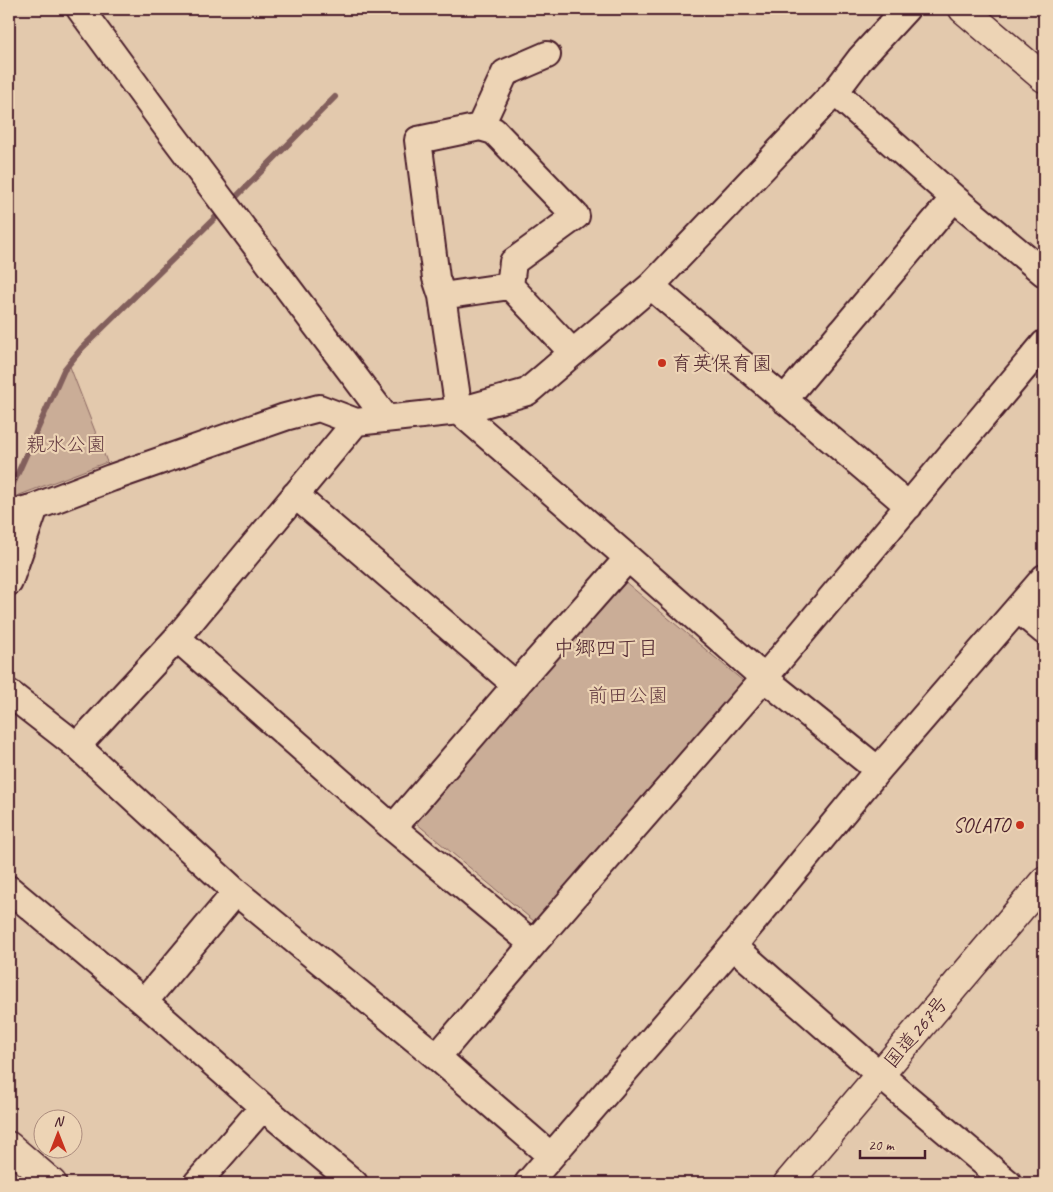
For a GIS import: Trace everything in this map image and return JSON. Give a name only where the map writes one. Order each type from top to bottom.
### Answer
[{"type":"main road","points":[[962,9],[1044,78]]},
{"type":"main road","name":"国道267号","points":[[788,1183],[1044,881]]},
{"type":"main road","points":[[9,1146],[52,1183]]},
{"type":"street","points":[[80,9],[168,130],[386,418]]},
{"type":"street","points":[[9,514],[35,507],[110,478],[285,417],[319,408],[356,422],[459,411],[528,392],[651,286],[835,92],[860,59],[906,9]]},
{"type":"street","points":[[480,127],[505,73],[547,55]]},
{"type":"street","points":[[835,92],[954,198],[1044,273]]},
{"type":"street","points":[[510,286],[513,262],[576,216],[494,131],[480,127],[418,140],[436,278],[442,296],[459,411],[764,678],[878,770]]},
{"type":"street","points":[[784,400],[954,198]]},
{"type":"street","points":[[442,296],[510,286]]},
{"type":"street","points":[[510,286],[573,353]]},
{"type":"street","points":[[651,286],[909,506]]},
{"type":"street","points":[[437,1057],[764,678],[1044,344]]},
{"type":"street","points":[[77,746],[177,638],[356,422]]},
{"type":"street","points":[[294,495],[516,685]]},
{"type":"street","points":[[9,582],[35,507]]},
{"type":"street","points":[[393,828],[628,558]]},
{"type":"street","points":[[528,1183],[733,946],[878,770],[1044,578]]},
{"type":"street","points":[[1018,608],[1044,631]]},
{"type":"street","points":[[177,638],[393,828],[533,944]]},
{"type":"street","points":[[9,693],[77,746],[236,892],[437,1057],[551,1156]]},
{"type":"street","points":[[9,889],[144,1002],[263,1107],[354,1183]]},
{"type":"street","points":[[144,1002],[236,892]]},
{"type":"street","points":[[733,946],[880,1075],[1008,1183]]},
{"type":"street","points":[[197,1183],[263,1107]]},
{"type":"green space","name":"親水公園","points":[[69,364],[107,462],[9,499],[9,493]]},
{"type":"green space","name":"前田公園","points":[[623,580],[743,681],[535,922],[416,823]]},
{"type":"waterway","points":[[231,202],[335,97]]},
{"type":"waterway","points":[[9,493],[64,370],[82,348],[222,211]]},
{"type":"place","name":"育英保育園","points":[[662,363]]},
{"type":"place","name":"SOLATO","points":[[1020,825]]},
{"type":"district","name":"中郷四丁目","points":[[606,648]]}]
